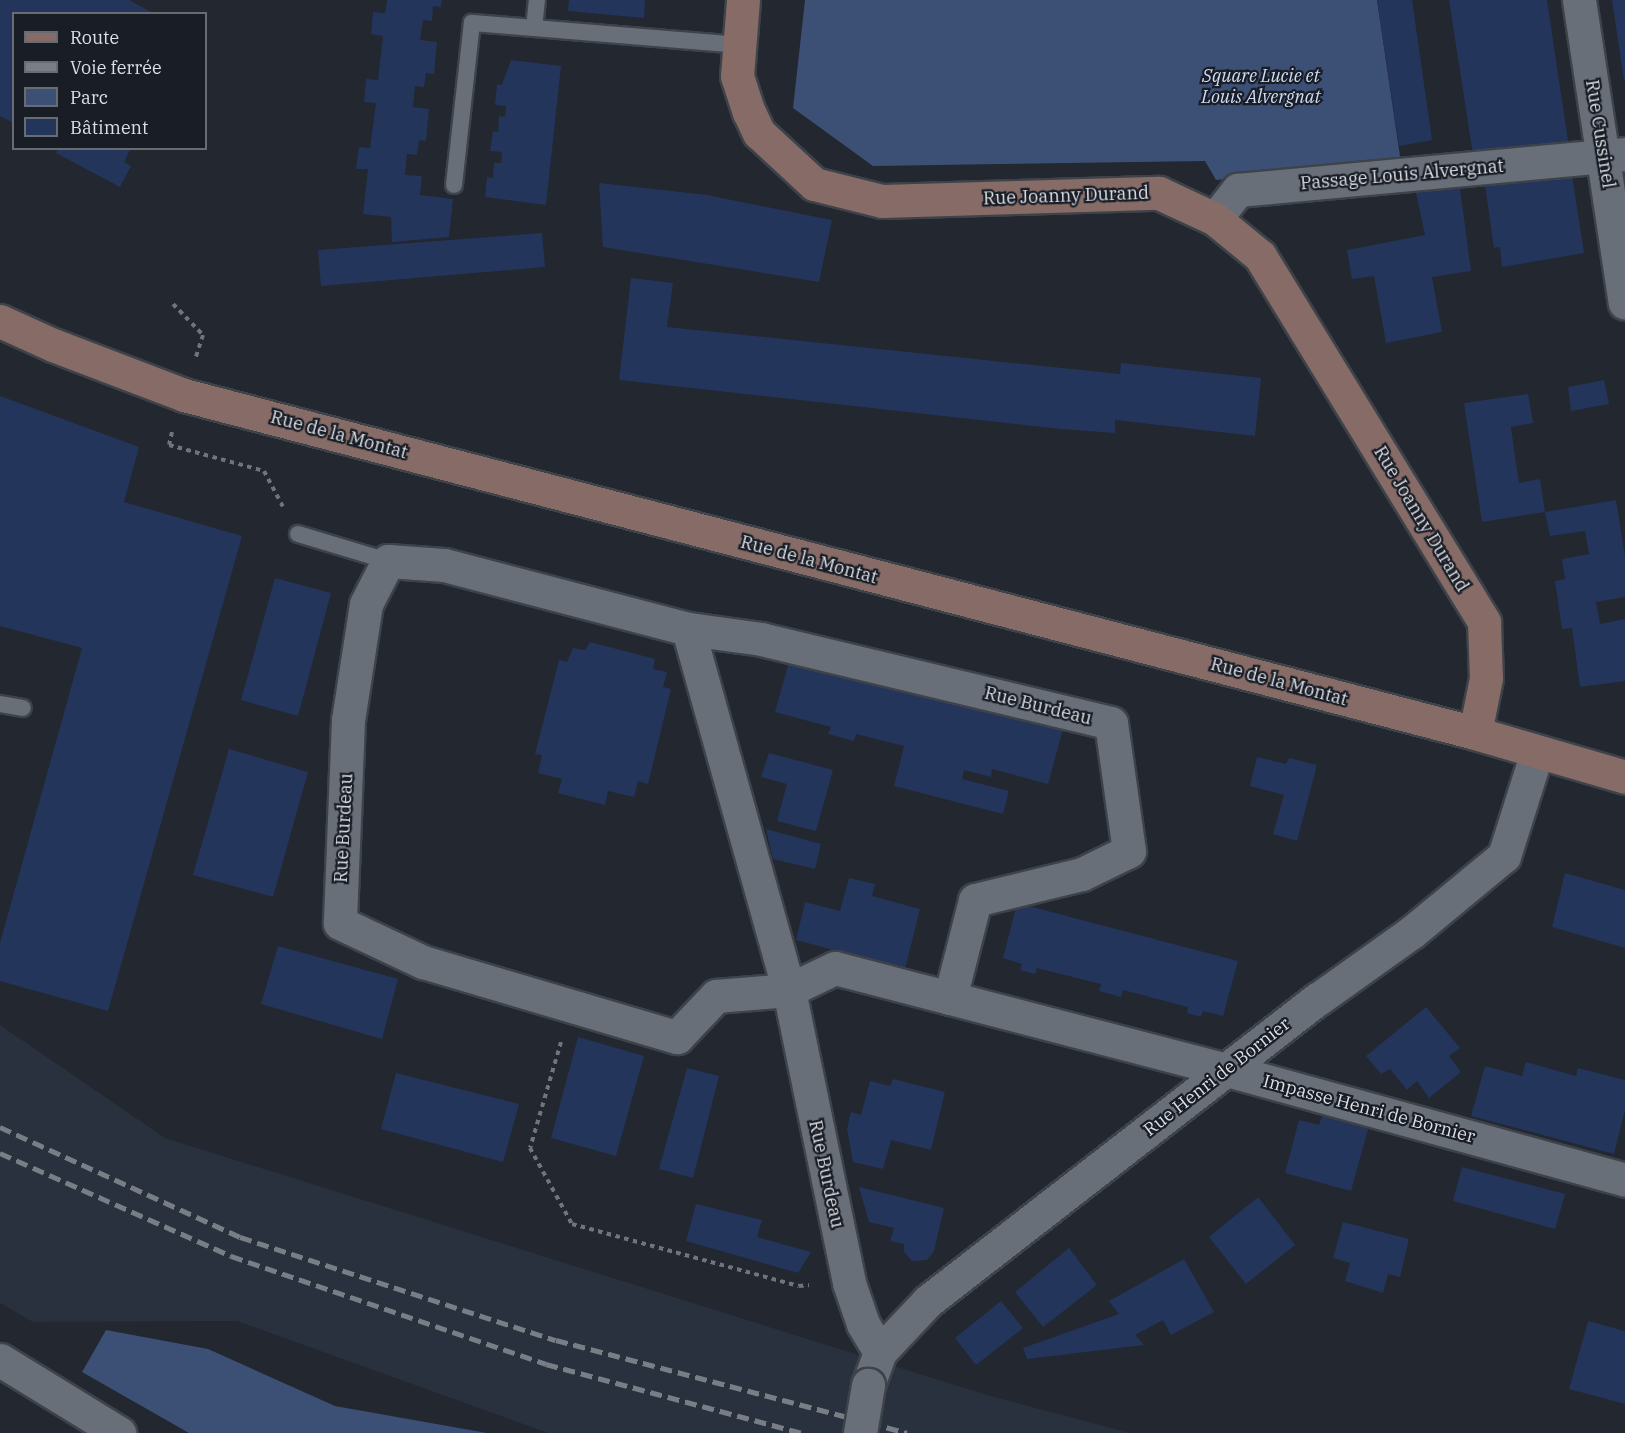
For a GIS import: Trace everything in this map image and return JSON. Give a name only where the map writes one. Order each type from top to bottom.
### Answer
[{"type":"main road","name":"Rue Joanny Durand","points":[[743,0],[738,45],[738,76],[759,133],[814,184],[882,201],[1159,193],[1215,219],[1260,256],[1484,622],[1486,678],[1475,733]]},
{"type":"main road","name":"Rue de la Montat","points":[[0,321],[53,345],[184,395],[1475,733],[1625,777]]},
{"type":"street","name":"Rue Cussinel","points":[[1580,0],[1614,155],[1625,303]]},
{"type":"street","name":"Passage Louis Alvergnat","points":[[1215,219],[1238,190],[1614,155]]},
{"type":"street","name":"Rue Burdeau","points":[[835,968],[789,990],[716,996],[676,1037],[423,962],[340,923],[348,720],[366,604],[388,561],[444,565],[688,629],[762,639],[1111,723],[1128,851],[1082,874],[975,900],[950,998]]},
{"type":"street","name":"Rue Burdeau","points":[[688,629],[789,990],[849,1283],[863,1324],[880,1352]]},
{"type":"street","name":"Rue Henri de Bornier","points":[[860,1433],[868,1385],[880,1352],[928,1301],[1318,999],[1412,932],[1503,856],[1537,752]]},
{"type":"street","name":"Impasse Henri de Bornier","points":[[835,968],[1227,1070],[1625,1180]]},
{"type":"street","points":[[0,1360],[119,1433]]},
{"type":"lane","points":[[534,28],[537,0]]},
{"type":"lane","points":[[454,185],[472,23],[738,45]]},
{"type":"lane","points":[[298,534],[388,561]]},
{"type":"lane","points":[[0,704],[23,708]]},
{"type":"path","points":[[571,1006],[530,1148],[572,1224],[799,1286],[849,1283]]},
{"type":"shaded area","points":[[0,1025],[165,1138],[987,1395],[1130,1433],[548,1433],[237,1321],[33,1322],[0,1303]]},
{"type":"green space","name":"Square Lucie et Louis Alvergnat","points":[[805,0],[1377,0],[1401,163],[1216,180],[1205,161],[873,166],[793,108]]},
{"type":"green space","points":[[106,1330],[208,1349],[335,1406],[487,1433],[189,1433],[82,1372]]},
{"type":"building","points":[[0,0],[129,0],[151,12],[12,12],[12,122],[0,116]]},
{"type":"building","points":[[387,0],[442,0],[441,7],[433,6],[432,21],[423,20],[420,40],[437,42],[434,74],[426,73],[424,87],[415,86],[413,107],[429,109],[426,141],[419,140],[417,155],[407,154],[405,175],[422,176],[420,195],[453,199],[449,237],[392,242],[391,217],[363,214],[368,169],[356,169],[359,147],[370,148],[376,103],[364,102],[366,79],[378,80],[383,36],[371,34],[373,12],[385,13]]},
{"type":"building","points":[[569,0],[645,0],[644,18],[568,11]]},
{"type":"building","points":[[1377,0],[1412,0],[1432,140],[1399,146]]},
{"type":"building","points":[[1449,0],[1547,0],[1568,141],[1473,155]]},
{"type":"building","points":[[1612,0],[1625,0],[1625,80],[1624,80]]},
{"type":"building","points":[[511,60],[561,66],[546,205],[485,197],[487,177],[493,178],[494,163],[501,163],[502,152],[490,151],[493,131],[498,132],[499,116],[505,117],[506,106],[495,105],[497,84],[502,85]]},
{"type":"building","points":[[57,150],[130,150],[124,162],[131,166],[120,187],[56,153]]},
{"type":"building","points":[[1572,175],[1584,253],[1502,267],[1500,247],[1494,248],[1485,185]]},
{"type":"building","points":[[599,183],[707,195],[832,220],[819,282],[603,247]]},
{"type":"building","points":[[1460,188],[1471,271],[1432,277],[1442,332],[1386,343],[1374,276],[1352,279],[1347,250],[1425,235],[1416,193]]},
{"type":"building","points":[[542,233],[545,267],[321,286],[318,250]]},
{"type":"building","points":[[631,278],[673,283],[667,327],[1120,374],[1121,363],[1261,378],[1255,436],[1115,420],[1115,433],[1062,429],[619,380]]},
{"type":"building","points":[[1604,380],[1609,404],[1571,411],[1568,387]]},
{"type":"building","points":[[1528,394],[1533,423],[1511,427],[1515,456],[1519,483],[1540,479],[1545,512],[1482,522],[1464,403]]},
{"type":"building","points":[[0,396],[139,447],[124,502],[242,536],[108,1011],[0,981],[0,943],[82,648],[0,626]]},
{"type":"building","points":[[1616,500],[1625,556],[1625,597],[1596,602],[1600,624],[1625,619],[1625,681],[1580,687],[1572,628],[1562,629],[1555,581],[1565,579],[1562,559],[1589,554],[1585,531],[1550,536],[1545,512]]},
{"type":"building","points":[[275,578],[331,593],[298,716],[241,700]]},
{"type":"building","points":[[590,642],[655,659],[653,669],[667,672],[663,687],[671,689],[648,784],[638,781],[634,797],[608,791],[605,805],[558,793],[562,779],[538,773],[542,755],[535,754],[559,660],[567,662],[573,648],[585,650]]},
{"type":"building","points":[[790,658],[1063,729],[1048,784],[992,769],[991,777],[964,770],[962,779],[1009,791],[1003,814],[894,786],[904,746],[856,734],[854,741],[828,734],[831,727],[775,712]]},
{"type":"building","points":[[229,749],[308,772],[273,897],[193,875]]},
{"type":"building","points":[[769,753],[833,770],[816,831],[777,821],[787,784],[761,777]]},
{"type":"building","points":[[1257,757],[1286,764],[1289,758],[1317,765],[1297,841],[1273,834],[1284,795],[1250,786]]},
{"type":"building","points":[[766,829],[821,844],[815,869],[773,859]]},
{"type":"building","points":[[1565,873],[1625,890],[1625,948],[1552,927]]},
{"type":"building","points":[[849,878],[875,884],[872,896],[920,909],[905,969],[796,940],[805,902],[840,911]]},
{"type":"building","points":[[1017,903],[1238,961],[1223,1016],[1203,1011],[1201,1017],[1187,1013],[1188,1007],[1123,990],[1121,997],[1099,991],[1101,984],[1037,968],[1035,974],[1020,970],[1022,964],[1003,958]]},
{"type":"building","points":[[278,946],[398,979],[382,1039],[261,1004]]},
{"type":"building","points":[[1426,1007],[1460,1048],[1449,1056],[1461,1072],[1429,1098],[1417,1081],[1407,1090],[1390,1069],[1381,1074],[1366,1056]]},
{"type":"building","points":[[578,1037],[644,1056],[616,1156],[551,1138]]},
{"type":"building","points":[[1526,1062],[1576,1076],[1578,1068],[1625,1080],[1625,1110],[1614,1154],[1471,1116],[1485,1066],[1522,1076]]},
{"type":"building","points":[[687,1068],[719,1076],[693,1178],[659,1169]]},
{"type":"building","points":[[396,1073],[519,1104],[503,1162],[381,1129]]},
{"type":"building","points":[[893,1079],[945,1092],[931,1150],[891,1140],[883,1169],[853,1162],[847,1129],[851,1112],[861,1115],[870,1081],[890,1086]]},
{"type":"building","points":[[1322,1116],[1368,1129],[1351,1191],[1285,1173],[1299,1120],[1319,1125]]},
{"type":"building","points":[[1462,1167],[1565,1194],[1555,1229],[1453,1201]]},
{"type":"building","points":[[859,1187],[944,1208],[934,1251],[927,1260],[912,1261],[904,1252],[904,1244],[890,1241],[894,1228],[869,1222]]},
{"type":"building","points":[[1258,1197],[1295,1245],[1246,1284],[1209,1237]]},
{"type":"building","points":[[696,1204],[762,1220],[757,1237],[811,1252],[798,1273],[686,1241]]},
{"type":"building","points":[[1343,1222],[1409,1239],[1400,1277],[1388,1274],[1383,1293],[1345,1281],[1350,1263],[1333,1258]]},
{"type":"building","points":[[1069,1248],[1097,1285],[1043,1327],[1015,1292]]},
{"type":"building","points":[[1184,1259],[1214,1312],[1171,1335],[1163,1320],[1135,1335],[1144,1345],[1027,1359],[1023,1348],[1119,1314],[1109,1301]]},
{"type":"building","points":[[1001,1301],[1023,1328],[976,1365],[955,1338]]},
{"type":"building","points":[[1588,1321],[1625,1331],[1625,1404],[1569,1389]]},
{"type":"railway","points":[[0,1127],[240,1237],[556,1340],[907,1433]]},
{"type":"railway","points":[[0,1153],[231,1256],[546,1364],[802,1433]]}]
